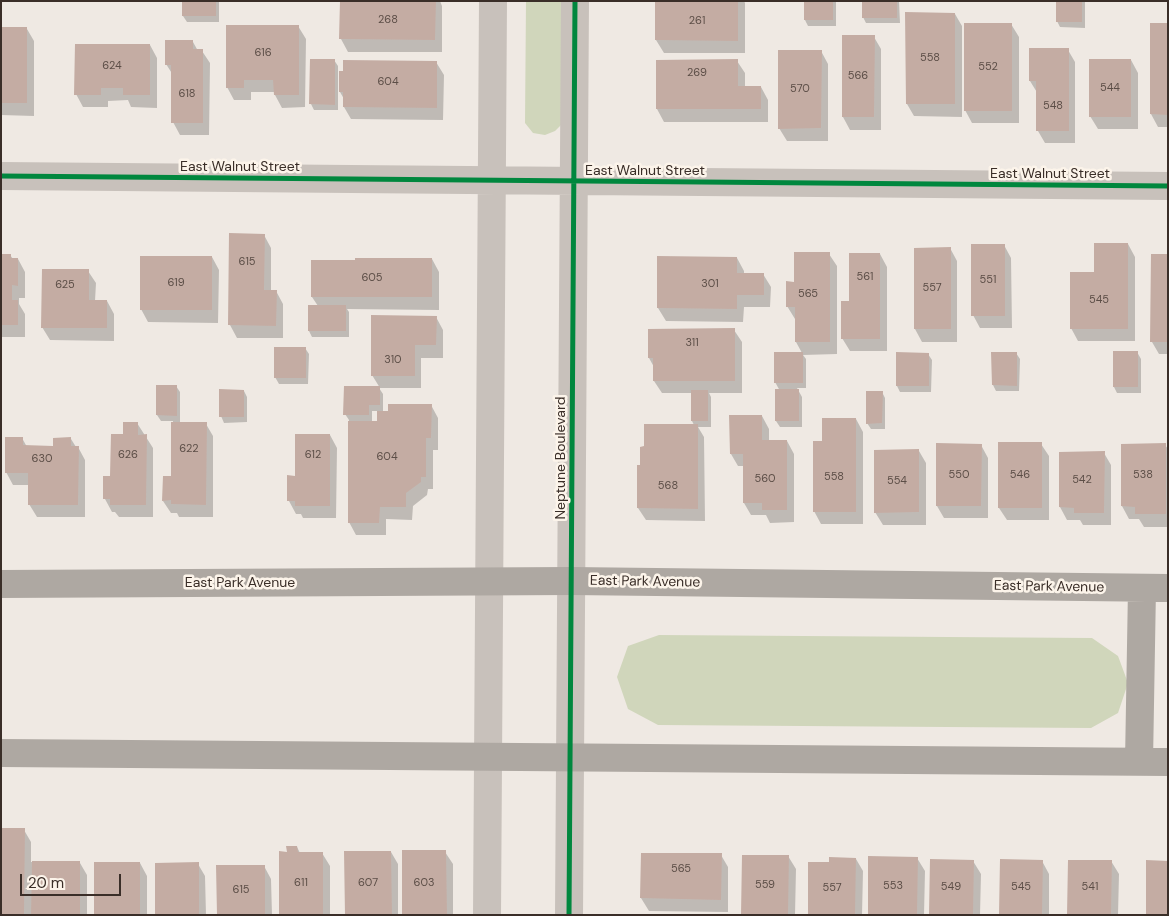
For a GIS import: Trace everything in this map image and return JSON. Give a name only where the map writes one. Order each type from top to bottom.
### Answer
[{"type":"highway","name":"East Park Avenue","points":[[1,584],[572,581],[1155,588]]},
{"type":"highway","points":[[1139,762],[1155,588]]},
{"type":"highway","points":[[1,753],[1168,762]]},
{"type":"street","points":[[487,915],[493,1]]},
{"type":"street","name":"Neptune Boulevard","points":[[569,915],[575,1]]},
{"type":"street","name":"East Walnut Street","points":[[1,176],[1168,186]]},
{"type":"green space","points":[[526,1],[565,1],[564,122],[555,131],[545,135],[533,133],[525,123]]},
{"type":"green space","points":[[659,635],[1092,638],[1118,656],[1128,683],[1118,713],[1091,728],[658,725],[628,709],[617,677],[628,646]]},
{"type":"building","points":[[182,1],[216,1],[216,16],[182,16]]},
{"type":"building","points":[[340,1],[436,1],[435,40],[339,39]]},
{"type":"building","points":[[655,1],[738,1],[738,41],[655,40]]},
{"type":"building","points":[[804,1],[833,1],[833,20],[804,20]]},
{"type":"building","points":[[862,1],[897,1],[897,18],[862,18]]},
{"type":"building","points":[[1056,1],[1082,1],[1082,22],[1056,22]]},
{"type":"building","points":[[905,12],[955,13],[955,104],[906,104]]},
{"type":"building","points":[[964,23],[1012,23],[1012,111],[964,111]]},
{"type":"building","points":[[1150,23],[1168,23],[1168,115],[1150,114]]},
{"type":"building","points":[[226,25],[299,25],[299,95],[274,95],[273,80],[244,80],[244,88],[226,88]]},
{"type":"building","points":[[1,27],[27,27],[27,103],[1,103]]},
{"type":"building","points":[[842,35],[875,35],[874,117],[842,117]]},
{"type":"building","points":[[165,40],[193,40],[193,49],[203,49],[203,123],[171,123],[171,65],[165,65]]},
{"type":"building","points":[[75,44],[150,44],[150,95],[123,95],[123,88],[101,88],[101,95],[74,95]]},
{"type":"building","points":[[1029,48],[1069,48],[1069,131],[1036,131],[1036,81],[1029,81]]},
{"type":"building","points":[[778,50],[822,50],[821,128],[778,129]]},
{"type":"building","points":[[310,59],[335,59],[335,105],[309,104]]},
{"type":"building","points":[[738,59],[738,86],[761,86],[761,109],[656,109],[656,60]]},
{"type":"building","points":[[1089,59],[1131,59],[1131,117],[1089,117]]},
{"type":"building","points":[[343,60],[437,61],[437,108],[343,107],[343,92],[339,92],[339,71],[343,71]]},
{"type":"building","points":[[229,233],[265,234],[264,290],[277,290],[276,326],[228,325]]},
{"type":"building","points":[[1094,243],[1128,243],[1128,329],[1070,329],[1070,272],[1094,272]]},
{"type":"building","points":[[971,244],[1005,244],[1005,316],[971,316]]},
{"type":"building","points":[[951,247],[951,329],[914,329],[914,248]]},
{"type":"building","points":[[794,252],[830,252],[830,342],[795,342],[795,307],[786,307],[786,281],[794,282]]},
{"type":"building","points":[[849,253],[880,253],[880,339],[841,339],[841,301],[849,301]]},
{"type":"building","points":[[1,254],[11,254],[11,258],[18,258],[18,286],[12,285],[12,300],[18,300],[18,325],[1,325]]},
{"type":"building","points":[[1151,254],[1168,254],[1168,342],[1150,342]]},
{"type":"building","points":[[140,256],[212,256],[212,310],[140,310]]},
{"type":"building","points":[[657,256],[737,257],[737,273],[764,273],[764,295],[737,295],[737,309],[657,308]]},
{"type":"building","points":[[355,258],[432,258],[432,297],[311,297],[311,260],[355,260]]},
{"type":"building","points":[[42,269],[89,269],[89,300],[107,300],[107,328],[41,328]]},
{"type":"building","points":[[308,305],[346,305],[346,331],[308,331]]},
{"type":"building","points":[[371,315],[437,316],[436,345],[415,345],[415,376],[371,376]]},
{"type":"building","points":[[735,328],[735,381],[653,381],[653,358],[648,358],[648,329]]},
{"type":"building","points":[[274,347],[306,347],[306,378],[274,378]]},
{"type":"building","points":[[1113,351],[1138,351],[1138,387],[1113,387]]},
{"type":"building","points":[[774,352],[803,352],[803,383],[774,383]]},
{"type":"building","points":[[896,352],[929,353],[929,386],[896,386]]},
{"type":"building","points":[[991,352],[1017,352],[1017,386],[992,385]]},
{"type":"building","points":[[156,385],[177,385],[177,416],[156,415]]},
{"type":"building","points":[[344,386],[380,386],[380,405],[369,405],[369,415],[343,415]]},
{"type":"building","points":[[219,389],[244,390],[244,417],[219,417]]},
{"type":"building","points":[[775,389],[799,389],[799,421],[775,421]]},
{"type":"building","points":[[691,390],[708,390],[708,421],[691,421]]},
{"type":"building","points":[[866,391],[883,391],[882,423],[866,424]]},
{"type":"building","points":[[388,404],[432,404],[431,438],[426,438],[426,477],[421,477],[421,482],[406,493],[406,507],[380,507],[379,523],[348,523],[348,421],[377,421],[377,411],[388,411]]},
{"type":"building","points":[[729,415],[762,415],[762,440],[787,440],[787,510],[762,510],[762,503],[743,503],[743,454],[730,454]]},
{"type":"building","points":[[822,418],[856,418],[856,512],[813,512],[813,441],[822,441]]},
{"type":"building","points":[[123,422],[138,422],[138,435],[147,434],[146,505],[110,505],[110,499],[103,499],[103,476],[110,476],[111,434],[123,434]]},
{"type":"building","points":[[171,422],[207,422],[206,505],[171,504],[171,500],[162,501],[163,476],[171,476]]},
{"type":"building","points":[[644,424],[698,424],[698,509],[637,508],[637,465],[640,465],[640,447],[644,446]]},
{"type":"building","points":[[295,434],[330,434],[330,506],[295,506],[295,501],[287,501],[287,475],[295,476]]},
{"type":"building","points":[[5,437],[23,437],[23,445],[53,446],[53,438],[71,437],[71,446],[79,446],[78,505],[28,505],[28,473],[5,473]]},
{"type":"building","points":[[998,442],[1042,442],[1042,508],[998,508]]},
{"type":"building","points":[[936,443],[982,444],[981,506],[936,506]]},
{"type":"building","points":[[1166,443],[1166,514],[1135,514],[1135,507],[1121,506],[1121,444]]},
{"type":"building","points":[[919,449],[919,512],[874,513],[874,450]]},
{"type":"building","points":[[1105,451],[1104,513],[1074,513],[1074,508],[1059,507],[1059,452]]},
{"type":"building","points":[[1,828],[25,828],[24,915],[1,915]]},
{"type":"building","points":[[286,846],[297,846],[298,852],[323,852],[323,915],[279,915],[279,851],[287,852]]},
{"type":"building","points":[[402,850],[446,850],[447,915],[402,915]]},
{"type":"building","points":[[344,851],[391,851],[392,915],[345,915]]},
{"type":"building","points":[[641,853],[722,853],[721,900],[640,898]]},
{"type":"building","points":[[742,855],[789,855],[788,915],[741,915]]},
{"type":"building","points":[[868,856],[918,857],[917,915],[868,915]]},
{"type":"building","points":[[829,857],[856,858],[855,915],[808,915],[808,862],[829,862]]},
{"type":"building","points":[[930,859],[974,860],[973,915],[929,915]]},
{"type":"building","points":[[1000,859],[1043,860],[1042,915],[999,915]]},
{"type":"building","points":[[1068,860],[1112,860],[1111,915],[1067,915]]},
{"type":"building","points":[[1146,860],[1168,861],[1168,915],[1146,915]]},
{"type":"building","points":[[32,861],[80,861],[80,915],[31,915]]},
{"type":"building","points":[[94,862],[140,862],[140,915],[94,915]]},
{"type":"building","points":[[199,862],[199,915],[155,915],[155,863]]},
{"type":"building","points":[[216,865],[265,865],[265,915],[217,915]]},
{"type":"cycle path","points":[[569,915],[575,1]]},
{"type":"cycle path","points":[[1,176],[1168,186]]}]
